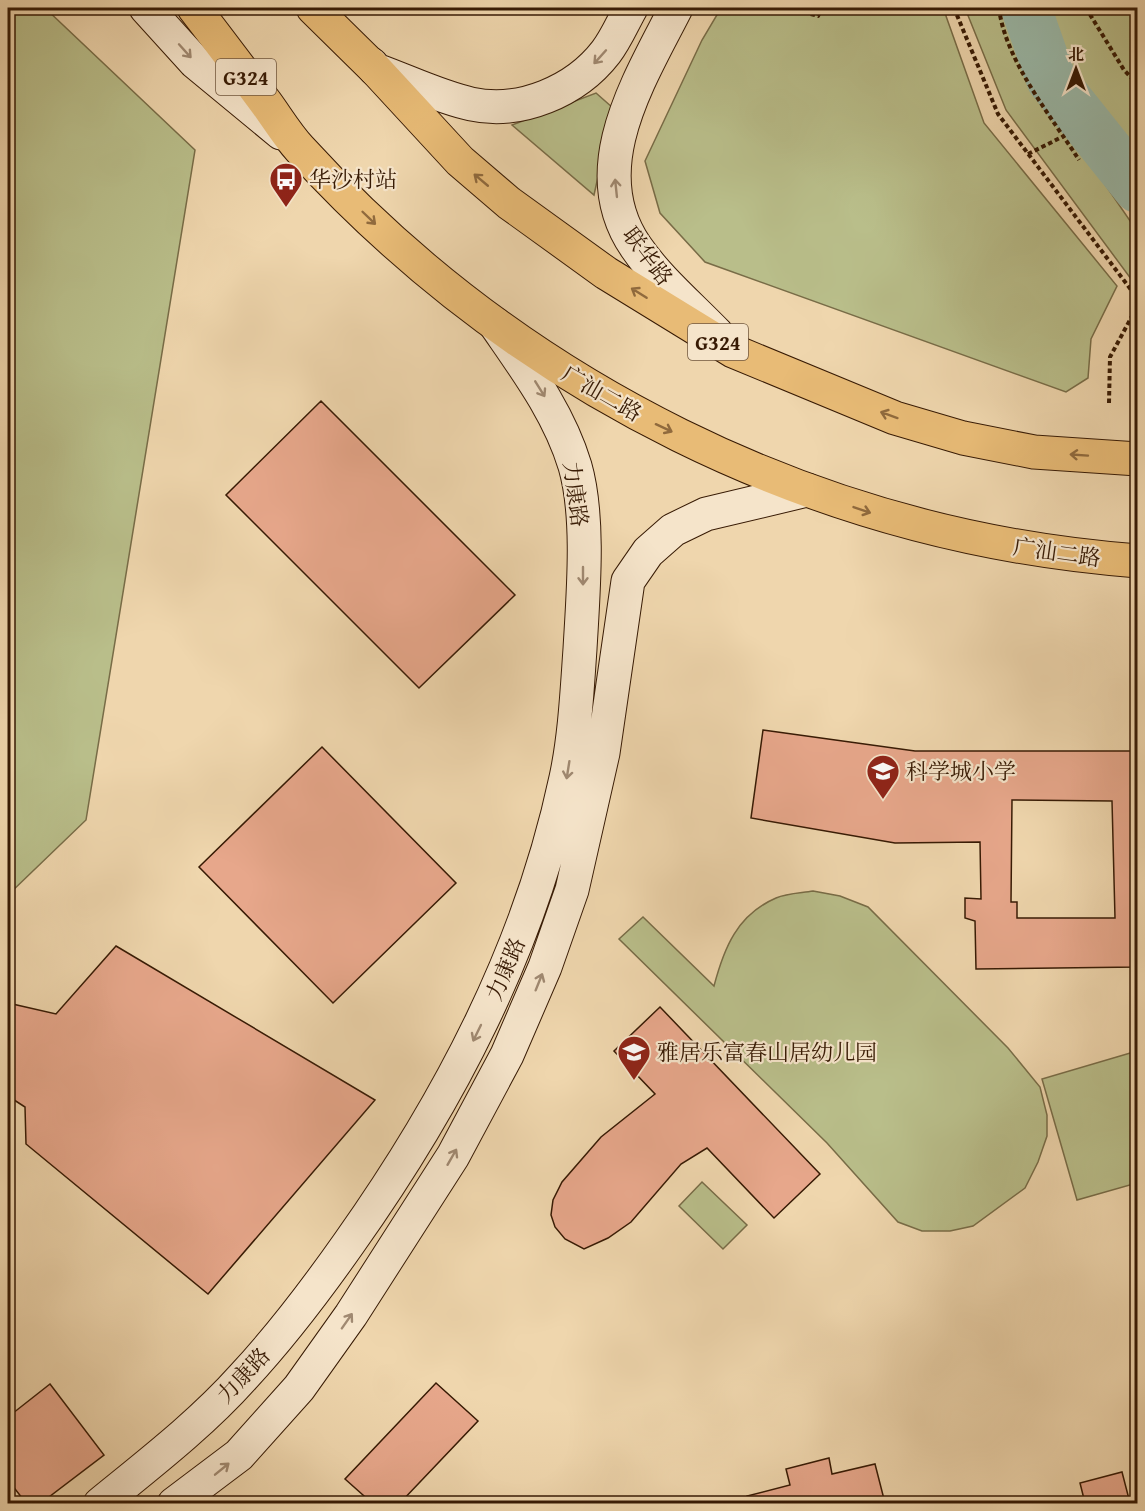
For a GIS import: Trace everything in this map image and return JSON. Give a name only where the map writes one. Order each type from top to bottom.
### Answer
[{"type":"highway","name":"广汕二路","points":[[194,8],[298,147],[406,254],[495,324],[582,384],[653,423],[735,461],[807,490],[882,516],[949,534],[1020,547],[1137,561]]},
{"type":"highway","name":"G324","points":[[313,8],[376,70],[460,161],[509,203],[606,273],[733,351],[884,413],[963,438],[1034,452],[1137,459]]},
{"type":"street","points":[[146,8],[195,62],[298,147]]},
{"type":"street","points":[[328,8],[376,70],[472,104],[504,107],[542,98],[579,80],[606,51],[631,8]]},
{"type":"street","name":"联华路","points":[[676,8],[628,103],[617,139],[614,175],[619,215],[642,254],[733,351]]},
{"type":"street","name":"力康路","points":[[100,1503],[185,1433],[241,1380],[279,1336],[333,1265],[418,1141],[449,1088],[505,971],[531,905],[553,836],[567,774],[580,637],[582,524],[576,471],[566,438],[543,393],[495,324]]},
{"type":"street","name":"力康路","points":[[174,1503],[239,1455],[298,1388],[351,1315],[453,1156],[507,1054],[545,966],[575,880],[603,753],[628,581],[648,552],[673,530],[706,514],[807,490]]},
{"type":"path","points":[[789,8],[818,16],[822,8]]},
{"type":"path","points":[[954,8],[998,114],[1137,299]]},
{"type":"path","points":[[999,8],[1000,20],[1018,63],[1079,160]]},
{"type":"path","points":[[1086,8],[1124,70],[1137,85]]},
{"type":"path","points":[[1028,154],[1064,136]]},
{"type":"path","points":[[1109,403],[1110,357],[1137,305]]},
{"type":"green space","points":[[8,8],[45,8],[195,150],[86,820],[8,895]]},
{"type":"green space","points":[[721,8],[946,8],[946,16],[984,123],[1117,286],[1091,339],[1088,378],[1066,392],[705,262],[660,213],[645,161],[702,40]]},
{"type":"green space","points":[[965,8],[1011,8],[1022,51],[1074,139],[1137,231],[1137,287],[1006,110]]},
{"type":"green space","points":[[1041,8],[1137,8],[1137,169],[1054,57]]},
{"type":"green space","points":[[596,93],[613,108],[594,195],[512,125]]},
{"type":"green space","points":[[813,891],[840,896],[868,907],[1008,1048],[1040,1087],[1047,1115],[1047,1136],[1038,1162],[1025,1188],[973,1226],[950,1231],[922,1231],[898,1222],[827,1143],[619,939],[643,917],[714,986],[722,959],[734,934],[751,914],[780,896]]},
{"type":"green space","points":[[1137,1051],[1137,1183],[1077,1200],[1042,1079]]},
{"type":"green space","points":[[702,1182],[747,1225],[723,1249],[679,1206]]},
{"type":"building","points":[[321,401],[515,595],[419,688],[226,495]]},
{"type":"building","points":[[763,730],[915,751],[1137,751],[1137,967],[976,969],[975,921],[965,918],[965,898],[981,899],[980,842],[895,843],[751,818]],"holes":[[[1012,800],[1112,801],[1115,918],[1017,918],[1017,902],[1011,902]]]},
{"type":"building","points":[[322,747],[456,883],[333,1003],[199,867]]},
{"type":"building","points":[[116,946],[375,1100],[208,1294],[26,1144],[25,1107],[8,1096],[8,1003],[56,1014]]},
{"type":"building","points":[[660,1007],[820,1174],[774,1218],[707,1148],[681,1164],[631,1222],[608,1238],[584,1249],[565,1239],[555,1227],[551,1215],[553,1200],[562,1182],[601,1137],[655,1094],[614,1051]]},
{"type":"building","points":[[436,1383],[478,1421],[400,1503],[372,1503],[345,1479]]},
{"type":"building","points":[[50,1384],[104,1455],[41,1503],[26,1503],[8,1480],[8,1417]]},
{"type":"building","points":[[829,1458],[832,1474],[875,1464],[885,1503],[748,1503],[747,1496],[790,1485],[786,1469]]},
{"type":"building","points":[[1122,1472],[1130,1503],[1085,1503],[1080,1483]]},
{"type":"waterway","points":[[1026,8],[1051,79],[1138,188]]},
{"type":"place","name":"华沙村站","points":[[286,208]]},
{"type":"place","name":"科学城小学","points":[[883,800]]},
{"type":"place","name":"雅居乐富春山居幼儿园","points":[[634,1081]]}]
